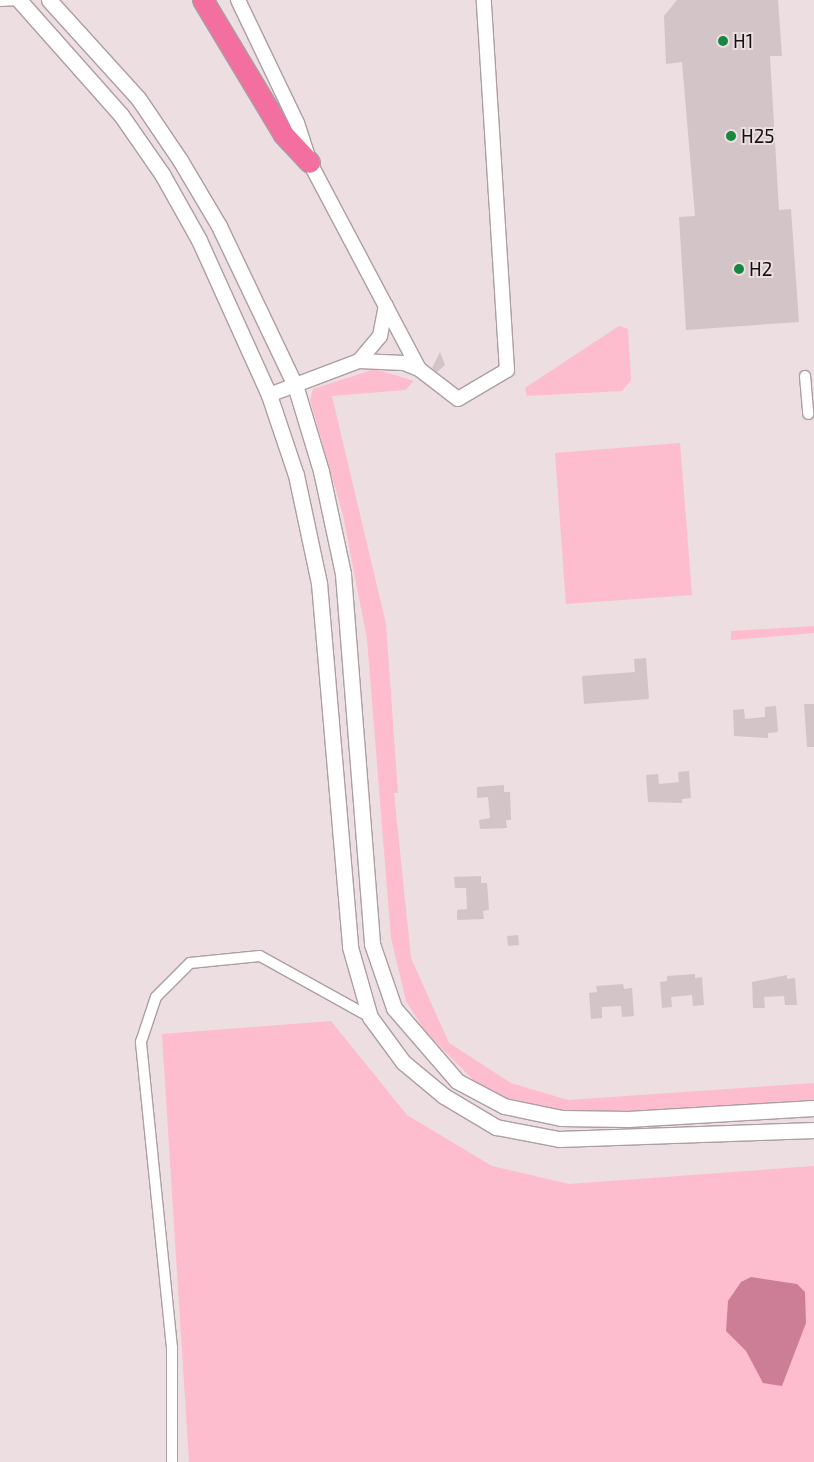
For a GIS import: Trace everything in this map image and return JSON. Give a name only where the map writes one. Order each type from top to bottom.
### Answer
[{"type":"highway","points":[[203,0],[284,135],[310,163]]},
{"type":"main road","points":[[18,0],[121,115],[162,174],[199,240],[269,395],[296,475],[319,583],[350,947],[370,1016],[404,1062],[444,1096],[496,1126],[559,1138],[814,1130]]},
{"type":"main road","points":[[49,0],[138,98],[180,160],[219,226],[295,385],[321,471],[343,574],[372,944],[394,1008],[457,1081],[504,1106],[561,1118],[628,1119],[814,1108]]},
{"type":"street","points":[[0,1],[18,0]]},
{"type":"street","points":[[238,0],[297,123],[310,163],[419,368],[458,399],[507,370],[484,0]]},
{"type":"street","points":[[359,361],[380,336],[386,306]]},
{"type":"street","points":[[269,395],[359,361],[388,360],[419,368]]},
{"type":"street","points":[[805,376],[808,414]]},
{"type":"street","points":[[172,1462],[172,1348],[142,1042],[156,997],[190,963],[260,956],[370,1016]]},
{"type":"shaded area","points":[[619,326],[628,329],[631,380],[622,391],[527,396],[525,388]]},
{"type":"shaded area","points":[[375,369],[414,381],[405,390],[332,396],[386,624],[398,793],[394,793],[411,958],[449,1043],[511,1083],[568,1100],[814,1083],[814,1101],[651,1113],[561,1114],[506,1099],[477,1084],[425,1031],[406,1001],[391,938],[367,639],[343,515],[310,400],[313,389]]},
{"type":"shaded area","points":[[680,443],[692,595],[566,604],[555,453]]},
{"type":"shaded area","points":[[814,626],[814,633],[731,640],[731,631]]},
{"type":"shaded area","points":[[331,1021],[407,1115],[492,1166],[569,1184],[814,1166],[814,1462],[189,1462],[162,1034]]},
{"type":"shaded area","points":[[751,1277],[797,1284],[805,1292],[806,1323],[782,1386],[763,1383],[746,1351],[726,1331],[728,1301],[741,1282]]},
{"type":"building","points":[[677,0],[778,0],[782,56],[770,56],[779,210],[791,209],[799,322],[686,330],[679,217],[695,216],[682,62],[666,64],[664,16]]},
{"type":"building","points":[[440,352],[445,365],[437,372],[432,368]]},
{"type":"building","points":[[646,658],[649,699],[584,704],[582,676],[635,672],[634,659]]},
{"type":"building","points":[[804,704],[814,704],[814,747],[807,747]]},
{"type":"building","points":[[776,706],[778,732],[768,733],[768,738],[734,736],[733,710],[744,709],[745,719],[765,717],[765,707]]},
{"type":"building","points":[[689,771],[691,798],[682,799],[682,803],[648,802],[646,775],[658,774],[659,784],[679,782],[678,772]]},
{"type":"building","points":[[504,785],[504,792],[510,792],[511,820],[506,820],[507,828],[480,829],[479,820],[490,818],[488,797],[477,798],[477,787]]},
{"type":"building","points":[[481,876],[481,883],[487,883],[489,910],[483,911],[484,919],[457,920],[457,910],[467,909],[466,888],[455,888],[454,877]]},
{"type":"building","points":[[518,935],[519,945],[508,946],[507,936]]},
{"type":"building","points":[[695,974],[695,978],[702,977],[704,1005],[693,1006],[692,995],[671,997],[672,1007],[662,1008],[660,982],[667,981],[667,976]]},
{"type":"building","points":[[787,975],[787,979],[795,978],[797,1005],[785,1005],[784,996],[764,997],[765,1008],[753,1008],[752,982]]},
{"type":"building","points":[[623,984],[624,989],[632,988],[634,1016],[622,1017],[621,1006],[602,1007],[602,1018],[591,1019],[589,993],[597,992],[596,986]]},
{"type":"place","name":"H1","points":[[723,41]]},
{"type":"place","name":"H25","points":[[731,136]]},
{"type":"place","name":"H2","points":[[739,269]]}]
